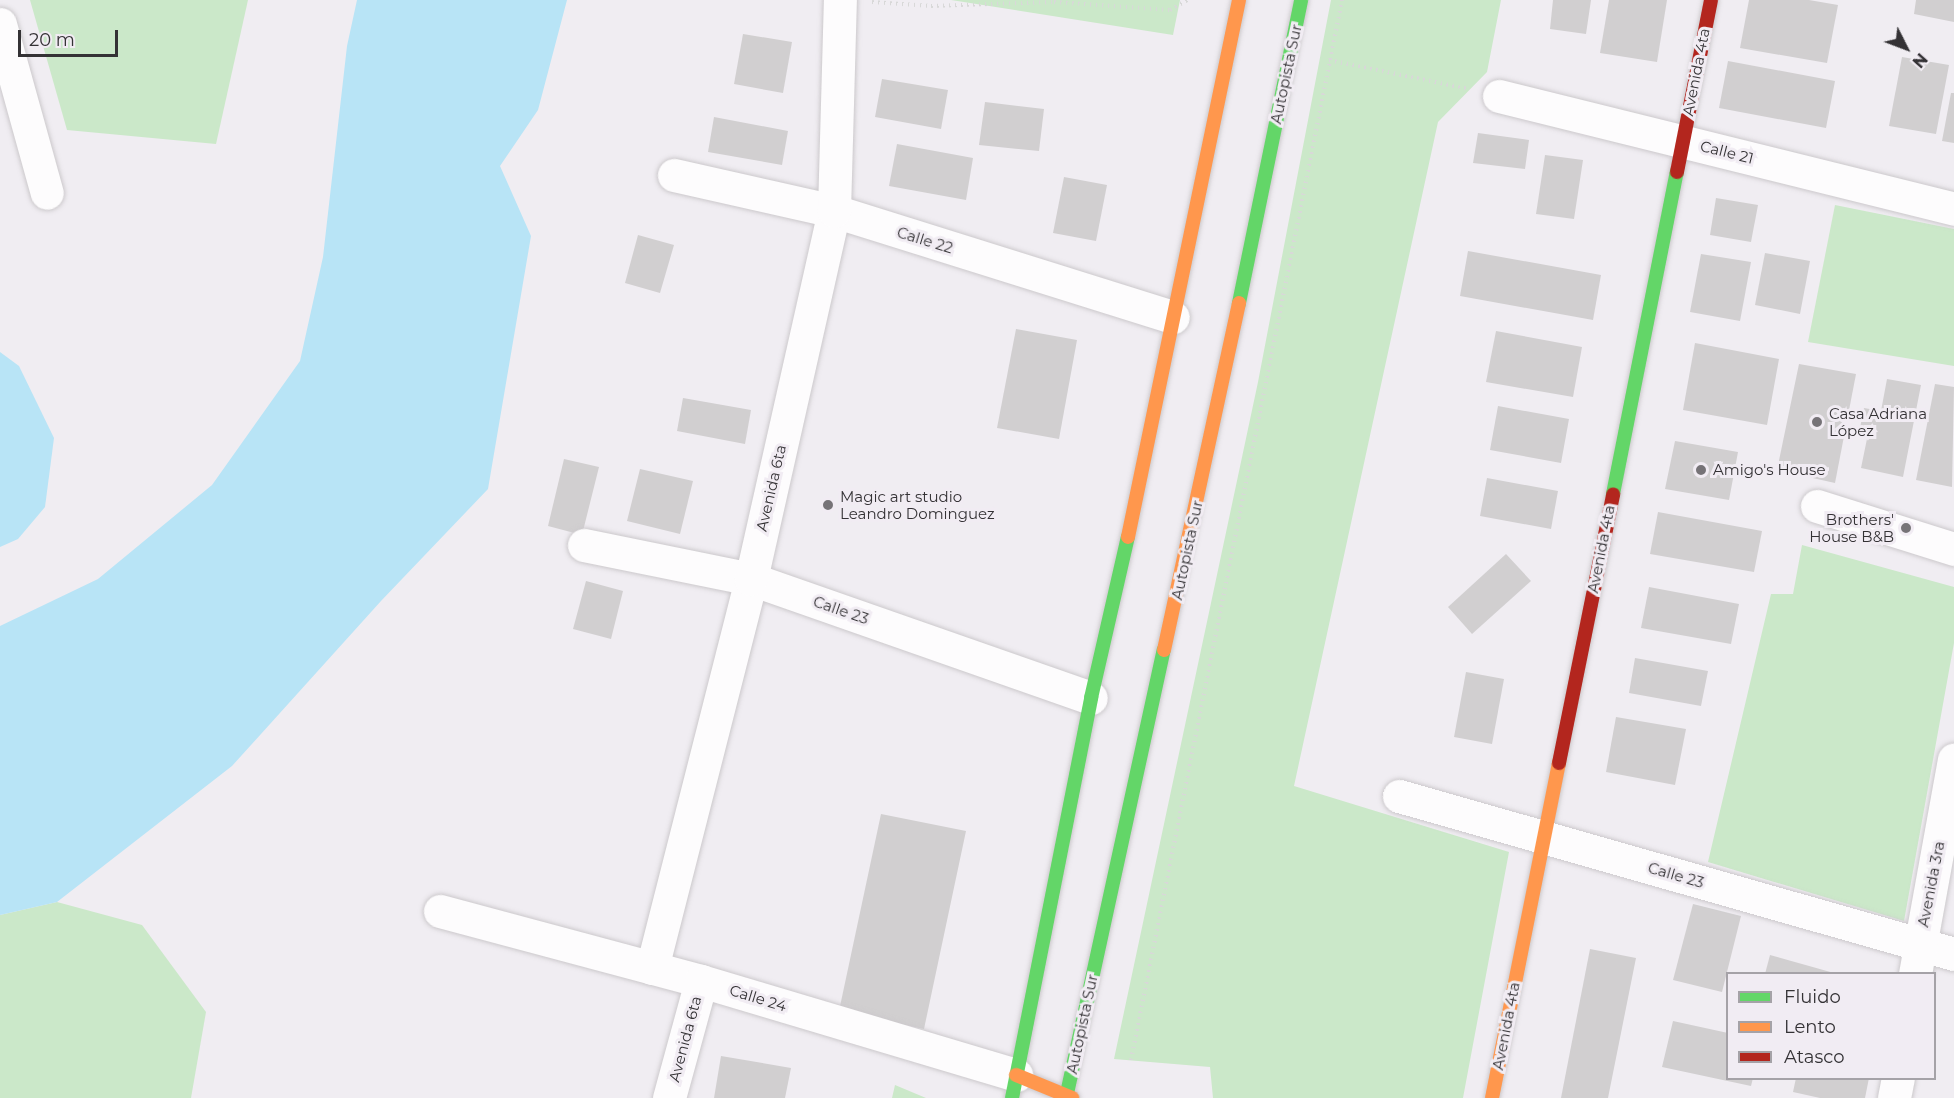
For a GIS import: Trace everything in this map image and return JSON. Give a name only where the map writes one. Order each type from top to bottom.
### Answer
[{"type":"main road","points":[[1014,1087],[1091,698],[1145,462],[1239,0]]},
{"type":"main road","name":"Autopista Sur","points":[[1068,1097],[1210,443],[1301,0]]},
{"type":"main road","name":"Avenida 4ta","points":[[1492,1098],[1711,0]]},
{"type":"main road","name":"Calle 24","points":[[1014,1087],[1068,1097]]},
{"type":"street","name":"Avenida 6ta","points":[[652,968],[751,579],[834,211],[855,1]]},
{"type":"street","points":[[0,24],[47,193]]},
{"type":"street","name":"Calle 21","points":[[1499,96],[1954,209]]},
{"type":"street","name":"Calle 22","points":[[675,175],[834,211],[1173,318]]},
{"type":"street","points":[[1817,507],[1954,549]]},
{"type":"street","name":"Calle 23","points":[[584,545],[751,579],[1091,698]]},
{"type":"street","name":"Avenida 3ra","points":[[1917,959],[1954,760]]},
{"type":"street","name":"Calle 23","points":[[1399,796],[1544,838],[1917,959],[1954,954]]},
{"type":"street","name":"Calle 24","points":[[440,911],[701,981],[1014,1087]]},
{"type":"street","name":"Avenida 6ta","points":[[669,1098],[701,981]]},
{"type":"street","points":[[1894,1098],[1898,1080]]},
{"type":"path","points":[[855,1],[931,6],[1054,2],[1170,10],[1187,0]]},
{"type":"path","points":[[1131,1060],[1342,0]]},
{"type":"path","points":[[1290,52],[1499,96]]},
{"type":"green space","points":[[30,0],[248,0],[216,144],[67,130]]},
{"type":"green space","points":[[951,0],[1180,0],[1173,35]]},
{"type":"green space","points":[[1331,0],[1501,0],[1487,72],[1438,122],[1294,786],[1509,852],[1463,1098],[1213,1098],[1210,1067],[1114,1059],[1258,382]]},
{"type":"green space","points":[[1835,205],[1954,229],[1954,366],[1808,342]]},
{"type":"green space","points":[[1802,545],[1954,587],[1954,643],[1904,921],[1708,862],[1771,594],[1793,594]]},
{"type":"green space","points":[[57,902],[142,925],[206,1012],[191,1098],[0,1098],[0,915]]},
{"type":"green space","points":[[895,1085],[926,1098],[892,1098]]},
{"type":"water","points":[[357,0],[567,0],[538,110],[500,166],[531,236],[488,489],[381,601],[232,766],[57,902],[0,915],[0,626],[98,579],[212,485],[300,361],[323,257],[347,46]]},
{"type":"water","points":[[0,352],[19,366],[54,438],[45,507],[18,539],[0,547]]},
{"type":"building","points":[[1553,0],[1591,0],[1586,34],[1550,29]]},
{"type":"building","points":[[1609,0],[1667,0],[1657,62],[1600,53]]},
{"type":"building","points":[[1749,0],[1809,0],[1838,5],[1827,63],[1740,48]]},
{"type":"building","points":[[1916,0],[1954,0],[1954,22],[1914,14]]},
{"type":"building","points":[[743,34],[792,42],[783,93],[734,84]]},
{"type":"building","points":[[1902,57],[1949,65],[1936,134],[1889,126]]},
{"type":"building","points":[[1728,61],[1835,81],[1826,128],[1719,108]]},
{"type":"building","points":[[882,79],[948,90],[941,129],[875,117]]},
{"type":"building","points":[[1951,93],[1954,93],[1954,143],[1942,141]]},
{"type":"building","points":[[985,102],[1044,109],[1039,151],[979,145]]},
{"type":"building","points":[[714,117],[788,131],[782,165],[708,152]]},
{"type":"building","points":[[1478,133],[1529,140],[1525,169],[1473,163]]},
{"type":"building","points":[[897,144],[973,158],[966,200],[889,186]]},
{"type":"building","points":[[1545,155],[1583,160],[1574,219],[1536,214]]},
{"type":"building","points":[[1064,177],[1107,185],[1096,241],[1053,233]]},
{"type":"building","points":[[1716,198],[1758,205],[1751,242],[1710,235]]},
{"type":"building","points":[[638,235],[674,245],[660,293],[625,283]]},
{"type":"building","points":[[1468,251],[1601,275],[1593,320],[1460,296]]},
{"type":"building","points":[[1765,253],[1810,261],[1800,314],[1755,305]]},
{"type":"building","points":[[1701,254],[1751,262],[1740,321],[1690,312]]},
{"type":"building","points":[[1016,329],[1077,340],[1059,439],[997,428]]},
{"type":"building","points":[[1496,331],[1582,347],[1573,397],[1486,382]]},
{"type":"building","points":[[1695,343],[1779,359],[1767,425],[1683,410]]},
{"type":"building","name":"Casa Adriana López","points":[[1799,364],[1856,374],[1835,483],[1777,470]]},
{"type":"building","points":[[1887,379],[1921,385],[1903,477],[1861,468],[1869,429],[1860,428],[1864,408],[1881,411]]},
{"type":"building","points":[[1935,384],[1954,387],[1952,487],[1916,480]]},
{"type":"building","points":[[683,398],[751,410],[745,444],[677,431]]},
{"type":"building","points":[[1498,406],[1569,419],[1561,463],[1490,450]]},
{"type":"building","points":[[1675,441],[1738,452],[1729,500],[1665,489]]},
{"type":"building","points":[[564,459],[599,467],[582,535],[548,526]]},
{"type":"building","points":[[640,469],[693,481],[680,534],[627,521]]},
{"type":"building","points":[[1487,478],[1558,491],[1551,529],[1480,516]]},
{"type":"building","points":[[1658,512],[1762,531],[1754,572],[1650,554]]},
{"type":"building","points":[[1506,554],[1531,581],[1472,634],[1448,607]]},
{"type":"building","points":[[586,581],[623,591],[611,639],[573,629]]},
{"type":"building","points":[[1649,587],[1739,604],[1731,644],[1641,628]]},
{"type":"building","points":[[1635,658],[1708,671],[1701,706],[1629,693]]},
{"type":"building","points":[[1466,672],[1504,679],[1492,744],[1454,737]]},
{"type":"building","points":[[1616,717],[1686,729],[1675,785],[1606,772]]},
{"type":"building","points":[[881,814],[966,831],[924,1029],[839,1011]]},
{"type":"building","points":[[1693,904],[1741,916],[1722,992],[1673,980]]},
{"type":"building","points":[[1590,949],[1636,958],[1608,1098],[1561,1098]]},
{"type":"building","points":[[1770,955],[1830,972],[1766,972]]},
{"type":"building","points":[[1673,1021],[1726,1033],[1726,1080],[1752,1080],[1751,1086],[1662,1067]]},
{"type":"building","points":[[721,1056],[791,1068],[785,1098],[714,1098]]},
{"type":"building","points":[[1796,1080],[1869,1080],[1865,1098],[1820,1098],[1793,1092]]},
{"type":"traffic: fast","points":[[1239,303],[1301,0]]},
{"type":"traffic: fast","points":[[1613,494],[1677,172]]},
{"type":"traffic: fast","points":[[1012,1098],[1091,698],[1128,537]]},
{"type":"traffic: fast","points":[[1066,1098],[1164,650]]},
{"type":"traffic: slow","points":[[1128,537],[1239,0]]},
{"type":"traffic: slow","points":[[1164,650],[1239,303]]},
{"type":"traffic: slow","points":[[1492,1098],[1559,763]]},
{"type":"traffic: slow","points":[[1016,1075],[1072,1098]]},
{"type":"traffic: jam","points":[[1677,172],[1711,0]]},
{"type":"traffic: jam","points":[[1559,763],[1613,494]]},
{"type":"place","name":"Casa Adriana López","points":[[1817,422]]},
{"type":"place","name":"Amigo's House","points":[[1701,470]]},
{"type":"place","name":"Magic art studio Leandro Dominguez","points":[[828,505]]},
{"type":"place","name":"Brothers' House B&B","points":[[1906,528]]}]
